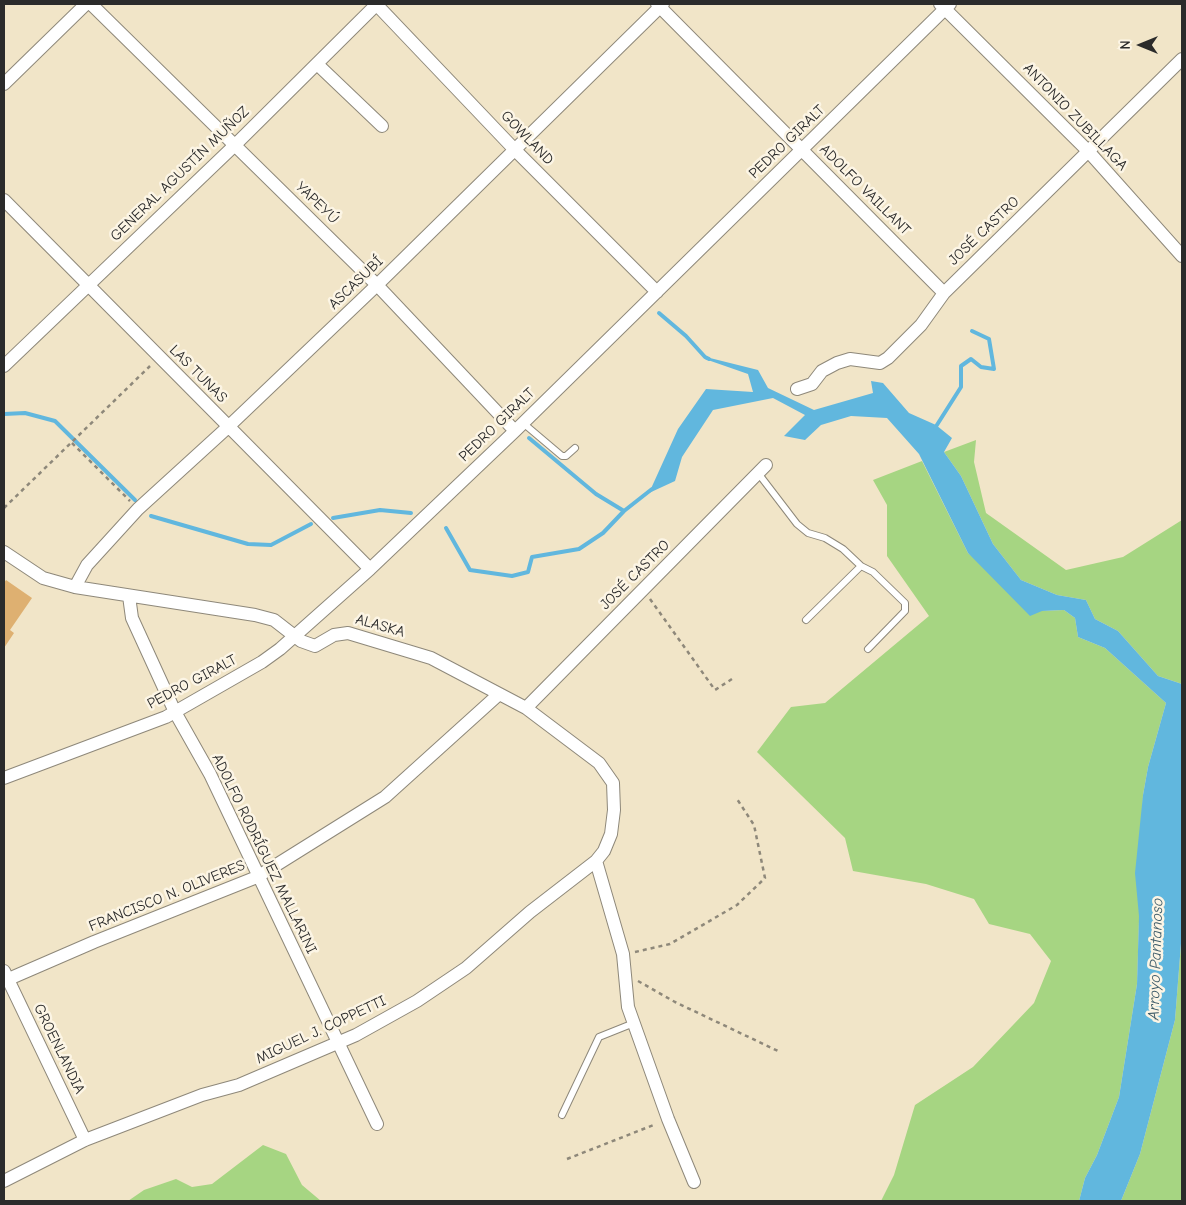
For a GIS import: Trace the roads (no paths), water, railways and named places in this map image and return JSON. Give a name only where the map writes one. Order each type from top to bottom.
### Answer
[{"type":"street","points":[[4,84],[86,4]]},
{"type":"street","name":"YAPEYÚ","points":[[91,4],[519,427]]},
{"type":"street","name":"GENERAL AGUSTÍN MUÑOZ","points":[[4,366],[235,146],[377,4]]},
{"type":"street","name":"GOWLAND","points":[[377,4],[514,150],[657,292]]},
{"type":"street","name":"ASCASUBÍ","points":[[75,587],[87,565],[138,509],[377,286],[660,5]]},
{"type":"street","name":"ADOLFO VAILLANT","points":[[660,5],[944,294]]},
{"type":"street","name":"PEDRO GIRALT","points":[[4,778],[175,712],[262,662],[296,636],[370,569],[519,427],[803,149],[945,5]]},
{"type":"street","name":"ANTONIO ZUBILLAGA","points":[[945,5],[1089,152],[1182,256]]},
{"type":"street","name":"JOSÉ CASTRO","points":[[796,389],[812,384],[822,371],[838,363],[850,359],[880,363],[888,358],[921,325],[944,294],[1182,59]]},
{"type":"street","points":[[317,64],[382,126]]},
{"type":"street","name":"LAS TUNAS","points":[[4,200],[370,569]]},
{"type":"street","name":"JOSÉ CASTRO","points":[[526,708],[762,469]]},
{"type":"street","name":"ALASKA","points":[[4,552],[43,578],[75,587],[255,615],[274,620],[308,645],[315,646],[342,632],[358,635],[431,658],[498,695],[526,708],[599,763],[613,783],[614,810]]},
{"type":"street","name":"ADOLFO RODRÍGUEZ MALLARINI","points":[[129,596],[132,618],[175,712],[210,774],[257,877],[377,1124]]},
{"type":"street","name":"FRANCISCO N. OLIVERES","points":[[5,977],[257,877],[385,797],[498,695]]},
{"type":"street","name":"MIGUEL J. COPPETTI","points":[[4,1181],[85,1140],[239,1084],[338,1043],[392,1016],[466,968],[530,912],[596,861],[604,851],[611,834],[614,810]]},
{"type":"street","points":[[596,861],[624,954],[628,1006],[668,1119],[694,1182]]},
{"type":"street","name":"GROENLANDIA","points":[[5,977],[85,1140]]},
{"type":"lane","points":[[519,427],[562,456],[566,456],[574,448]]},
{"type":"lane","points":[[762,469],[796,524],[808,533],[825,538],[843,549],[861,566],[872,572],[905,603],[905,611],[868,650]]},
{"type":"lane","points":[[806,620],[861,566]]},
{"type":"lane","points":[[562,1115],[599,1037],[634,1023]]},
{"type":"water","name":"Arroyo Pantanoso","points":[[706,357],[758,370],[768,388],[814,410],[873,393],[871,381],[883,383],[909,413],[936,425],[952,438],[944,452],[961,476],[993,544],[1021,580],[1057,595],[1086,600],[1095,619],[1118,631],[1158,676],[1182,684],[1182,931],[1175,1020],[1140,1154],[1121,1201],[1079,1201],[1085,1178],[1097,1155],[1119,1097],[1137,984],[1139,916],[1135,873],[1143,795],[1148,767],[1166,703],[1105,648],[1078,637],[1075,618],[1064,610],[1042,611],[1030,616],[968,553],[919,454],[887,418],[851,416],[821,425],[805,440],[784,436],[805,415],[773,398],[713,410],[682,457],[675,481],[649,493],[678,429],[706,389],[753,392],[748,374],[705,359]]},
{"type":"waterway","points":[[659,313],[709,359]]},
{"type":"waterway","points":[[935,428],[961,387],[961,366],[971,359],[981,367],[994,369],[989,339],[972,331]]},
{"type":"waterway","points":[[4,414],[25,413],[55,421],[135,500]]},
{"type":"waterway","points":[[529,438],[596,494],[624,511]]},
{"type":"waterway","points":[[446,528],[470,570],[512,576],[528,572],[532,557],[579,549],[603,533],[624,511],[652,489]]},
{"type":"waterway","points":[[333,518],[380,510],[411,513]]},
{"type":"waterway","points":[[151,516],[248,544],[271,545],[311,524]]}]
